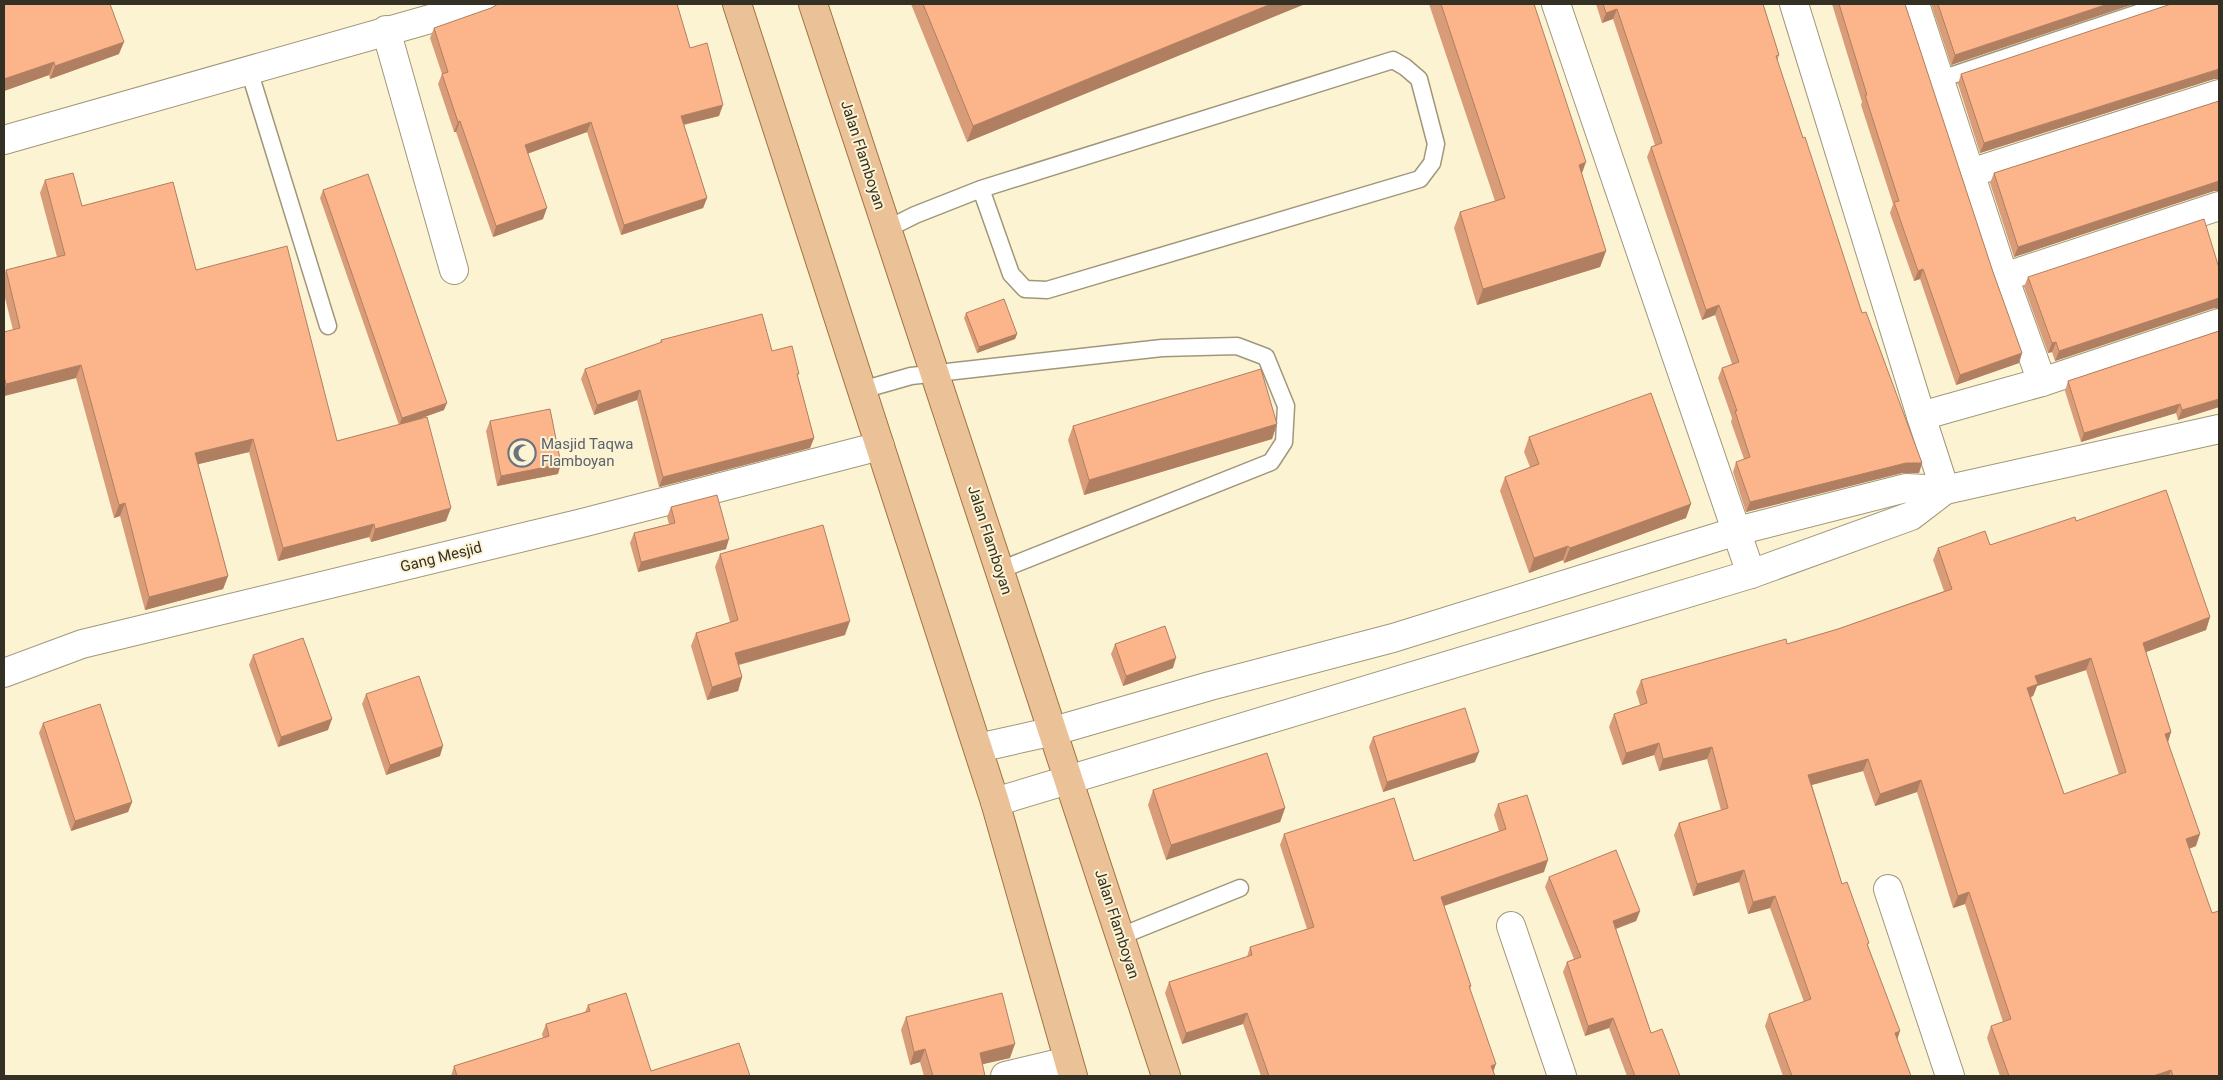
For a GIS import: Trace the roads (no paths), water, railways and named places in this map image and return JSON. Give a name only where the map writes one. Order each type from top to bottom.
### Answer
[{"type":"main road","points":[[738,4],[995,802],[1071,1069]]},
{"type":"main road","name":"Jalan Flamboyan","points":[[813,4],[1166,1076]]},
{"type":"street","points":[[4,140],[483,4]]},
{"type":"street","points":[[1556,4],[1751,574]]},
{"type":"street","points":[[1795,4],[1945,490]]},
{"type":"street","points":[[1915,4],[2004,277],[2042,382]]},
{"type":"street","points":[[386,30],[454,270]]},
{"type":"street","points":[[1970,174],[2219,94]]},
{"type":"street","points":[[2004,277],[2219,206]]},
{"type":"street","points":[[1921,416],[2042,382],[2219,323]]},
{"type":"street","points":[[978,748],[1054,732],[1210,686],[1393,638],[1737,530],[1906,488],[1945,490],[2219,430]]},
{"type":"street","name":"Gang Mesjid","points":[[4,673],[82,644],[582,523],[880,446]]},
{"type":"street","points":[[995,802],[1751,574],[1911,516],[1945,490]]},
{"type":"street","points":[[1888,889],[1950,1076]]},
{"type":"street","points":[[1511,926],[1562,1076]]},
{"type":"street","points":[[1004,1076],[1071,1069]]},
{"type":"lane","points":[[1941,79],[2165,4]]},
{"type":"lane","points":[[887,229],[915,215],[981,189],[1394,60],[1405,66],[1419,79],[1436,144],[1432,164],[1420,179],[1047,290],[1025,290],[1011,274],[981,189]]},
{"type":"lane","points":[[249,70],[328,326]]},
{"type":"lane","points":[[862,390],[910,376],[1162,348],[1237,346],[1266,357],[1286,406],[1284,442],[1270,462],[1000,570]]},
{"type":"lane","points":[[1121,936],[1240,888]]},
{"type":"place","name":"Masjid Taqwa Flamboyan","points":[[522,453]]}]
